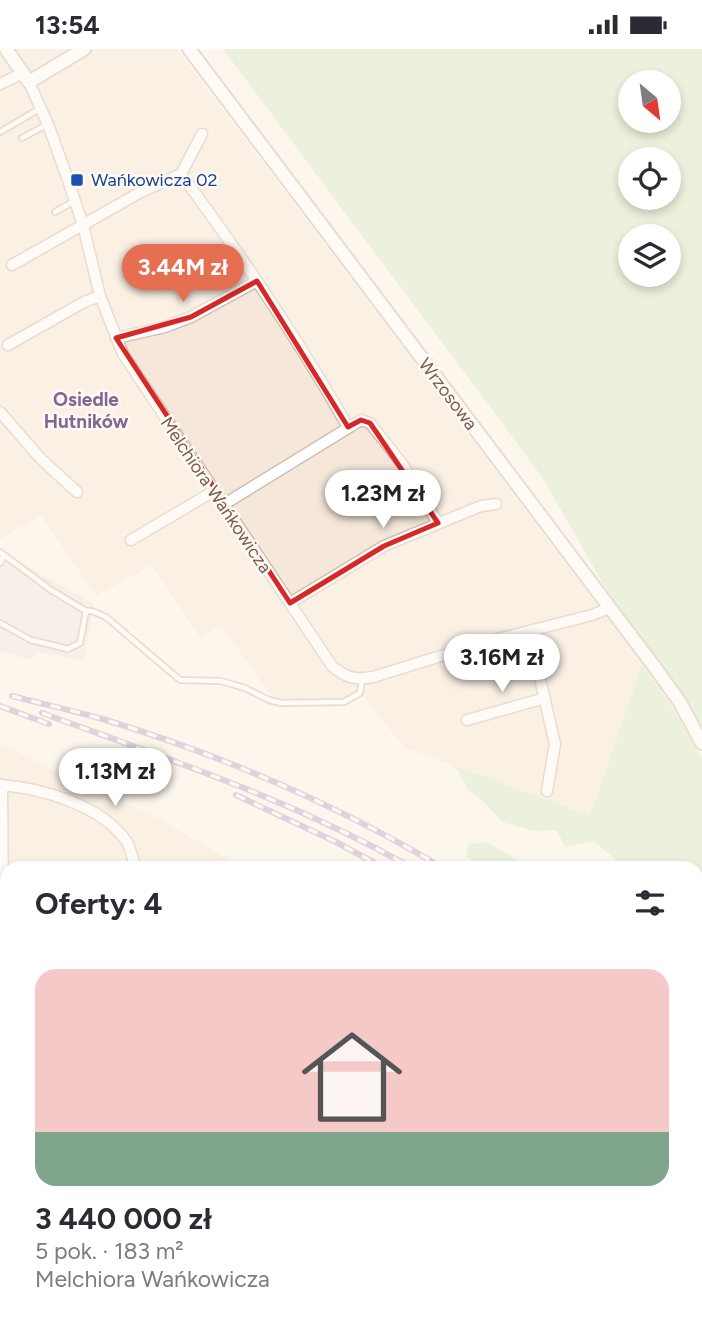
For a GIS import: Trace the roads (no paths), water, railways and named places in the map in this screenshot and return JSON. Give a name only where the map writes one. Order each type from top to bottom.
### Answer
[{"type":"street","name":"Melchiora Wańkowicza","points":[[6,49],[42,107],[83,225],[100,296],[116,338],[145,390],[332,666],[348,678],[363,679]]},
{"type":"street","points":[[0,84],[26,78],[84,49]]},
{"type":"street","name":"Wrzosowa","points":[[189,49],[678,701],[702,743]]},
{"type":"street","points":[[12,265],[139,193],[181,174],[202,134]]},
{"type":"street","points":[[181,174],[242,256],[321,378],[348,427]]},
{"type":"street","points":[[116,338],[165,327],[191,317],[257,281]]},
{"type":"street","points":[[8,345],[84,302],[100,296]]},
{"type":"street","points":[[0,412],[41,459],[77,492]]},
{"type":"street","points":[[223,505],[361,420],[370,423],[404,465],[438,523]]},
{"type":"street","points":[[131,540],[214,491]]},
{"type":"street","points":[[289,603],[384,546],[481,506],[496,504]]},
{"type":"street","points":[[363,679],[609,608]]},
{"type":"street","points":[[529,631],[555,744],[547,791]]},
{"type":"street","points":[[467,720],[545,698]]},
{"type":"street","points":[[2,861],[1,785],[48,793],[108,821],[129,844],[133,861]]},
{"type":"lane","points":[[0,132],[42,107]]},
{"type":"lane","points":[[22,138],[48,124]]},
{"type":"lane","points":[[55,212],[75,201]]},
{"type":"lane","points":[[0,563],[2,553],[51,590],[86,611],[106,617],[180,680],[220,681],[245,688],[269,700],[344,702],[360,693],[363,679]]},
{"type":"lane","points":[[0,623],[31,640],[68,649],[80,643],[86,611]]},
{"type":"railway","points":[[12,696],[106,720],[193,749],[321,803],[431,861]]},
{"type":"railway","points":[[0,706],[49,724]]},
{"type":"railway","points":[[42,713],[277,802],[399,861]]},
{"type":"railway","points":[[236,795],[371,861]]},
{"type":"place","name":"Wańkowicza 02","points":[[77,180]]},
{"type":"district","name":"Osiedle Hutników","points":[[86,410]]}]
